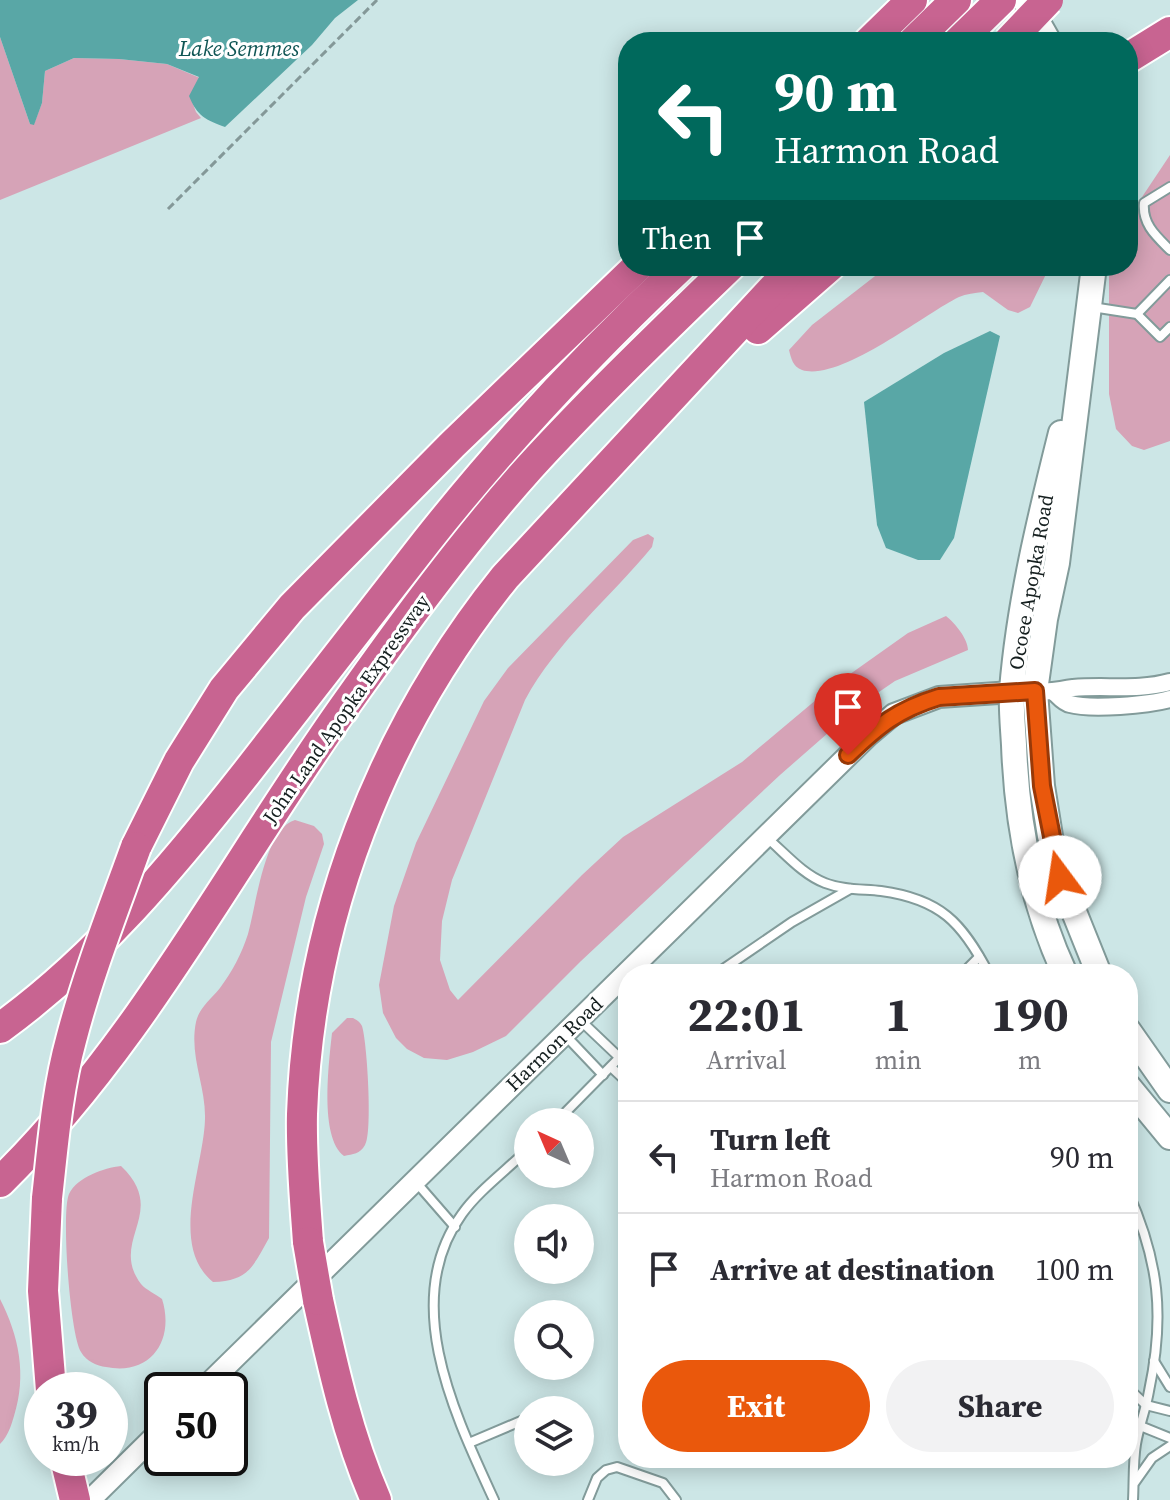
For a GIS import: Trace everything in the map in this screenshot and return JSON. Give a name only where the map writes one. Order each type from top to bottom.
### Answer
[{"type":"highway","points":[[879,32],[912,0]]},
{"type":"highway","points":[[923,32],[956,0]]},
{"type":"highway","points":[[1018,32],[1048,0]]},
{"type":"highway","points":[[968,32],[993,8]]},
{"type":"highway","points":[[1138,52],[1170,32]]},
{"type":"highway","points":[[50,1372],[43,1291],[47,1198],[70,1041],[94,962],[136,847],[179,761],[224,689],[292,607],[452,445],[628,276]]},
{"type":"highway","name":"John Land Apopka Expressway","points":[[0,1028],[38,1001],[130,913],[218,809],[427,540],[513,437],[671,276]]},
{"type":"highway","name":"John Land Apopka Expressway","points":[[0,1182],[32,1151],[97,1073],[342,709],[440,574],[529,469],[617,375],[720,276]]},
{"type":"highway","points":[[376,1500],[351,1435],[335,1380],[308,1242],[303,1180],[302,1113],[312,1019],[334,907],[361,825],[419,702],[472,618],[505,577],[785,276]]},
{"type":"highway","points":[[661,410],[818,276]]},
{"type":"highway","points":[[69,1476],[75,1500]]},
{"type":"main road","points":[[1025,0],[1043,32]]},
{"type":"main road","name":"Ocoee Apopka Road","points":[[1093,276],[1089,318],[1041,513],[1034,692],[1042,786],[1050,836],[1060,877],[1095,964]]},
{"type":"main road","name":"Ocoee Apopka Road","points":[[1034,692],[1016,798],[1037,905],[1061,964]]},
{"type":"main road","points":[[1138,1044],[1170,1090]]},
{"type":"main road","points":[[1138,1098],[1170,1137]]},
{"type":"street","name":"Harmon Road","points":[[636,964],[894,714],[939,697],[1134,687],[1170,682]]},
{"type":"street","name":"Harmon Road","points":[[1034,692],[1067,704],[1130,704],[1170,699]]},
{"type":"street","name":"Harmon Road","points":[[220,1372],[618,982]]},
{"type":"street","points":[[90,1500],[144,1447]]},
{"type":"lane","points":[[1170,187],[1144,203],[1143,215],[1151,231],[1170,250]]},
{"type":"lane","points":[[1089,318],[1137,314],[1170,280]]},
{"type":"lane","points":[[1137,314],[1160,337],[1170,327]]},
{"type":"lane","points":[[766,837],[824,883],[902,894],[950,917],[983,964]]},
{"type":"lane","points":[[731,964],[792,922],[850,888]]},
{"type":"lane","points":[[972,964],[979,957]]},
{"type":"lane","points":[[572,1027],[618,1051]]},
{"type":"lane","points":[[572,1027],[603,1075]]},
{"type":"lane","points":[[570,1108],[618,1059]]},
{"type":"lane","points":[[611,1067],[618,1074]]},
{"type":"lane","points":[[494,1500],[469,1443],[440,1357],[432,1304],[440,1255],[462,1213],[514,1163]]},
{"type":"lane","points":[[415,1181],[455,1227]]},
{"type":"lane","points":[[1138,1214],[1157,1278],[1158,1336],[1138,1432]]},
{"type":"lane","points":[[1154,1361],[1170,1387]]},
{"type":"lane","points":[[1138,1397],[1146,1405],[1170,1411]]},
{"type":"lane","points":[[469,1443],[514,1424]]},
{"type":"lane","points":[[1139,1427],[1170,1438]]},
{"type":"lane","points":[[1134,1483],[1152,1458],[1170,1446]]},
{"type":"lane","points":[[588,1500],[597,1478],[606,1470],[618,1467]]},
{"type":"lane","points":[[620,1468],[663,1483],[676,1500]]},
{"type":"lane","points":[[1133,1500],[1134,1468]]},
{"type":"path","points":[[168,209],[377,0]]},
{"type":"shaded area","points":[[0,37],[30,124],[34,124],[42,103],[45,71],[74,58],[167,64],[200,78],[190,96],[201,118],[0,200]]},
{"type":"shaded area","points":[[1170,155],[1170,441],[1144,450],[1132,446],[1116,429],[1109,394],[1109,276],[1138,276],[1138,203]]},
{"type":"shaded area","points":[[875,276],[1045,276],[1030,307],[1018,313],[1008,310],[983,292],[968,294],[859,357],[818,371],[796,367],[789,350],[812,325]]},
{"type":"shaded area","points":[[648,534],[654,538],[652,547],[552,658],[525,700],[452,880],[442,921],[440,960],[450,990],[458,1000],[623,837],[742,762],[829,689],[908,633],[946,616],[966,641],[968,650],[895,681],[860,705],[780,775],[581,961],[506,1036],[447,1060],[424,1058],[407,1049],[396,1038],[383,1013],[379,985],[394,906],[416,843],[484,701],[508,668],[633,540]]},
{"type":"shaded area","points":[[295,820],[314,826],[322,834],[324,844],[306,897],[271,1042],[269,1238],[254,1264],[242,1275],[213,1282],[200,1266],[190,1227],[205,1119],[196,1059],[196,1022],[240,955],[269,853],[284,826]]},
{"type":"shaded area","points":[[347,1018],[359,1022],[364,1035],[369,1124],[363,1148],[344,1156],[331,1133],[328,1080],[332,1033]]},
{"type":"shaded area","points":[[121,1166],[135,1183],[140,1198],[131,1254],[133,1268],[141,1284],[162,1299],[165,1314],[162,1341],[156,1352],[136,1366],[122,1368],[95,1364],[81,1352],[73,1323],[66,1247],[67,1205],[73,1188],[92,1174]]},
{"type":"shaded area","points":[[0,1299],[16,1341],[20,1386],[14,1416],[0,1444]]},
{"type":"water","name":"Lake Semmes","points":[[0,0],[358,0],[335,18],[312,45],[225,127],[203,116],[192,103],[189,96],[199,77],[167,64],[74,58],[45,71],[42,103],[34,125],[30,124],[0,37]]},
{"type":"water","points":[[990,331],[1000,336],[954,538],[940,560],[918,560],[886,548],[877,525],[864,402],[944,353]]},
{"type":"route","points":[[848,755],[894,714],[926,701],[939,697],[1035,691],[1042,786],[1060,877]]}]
